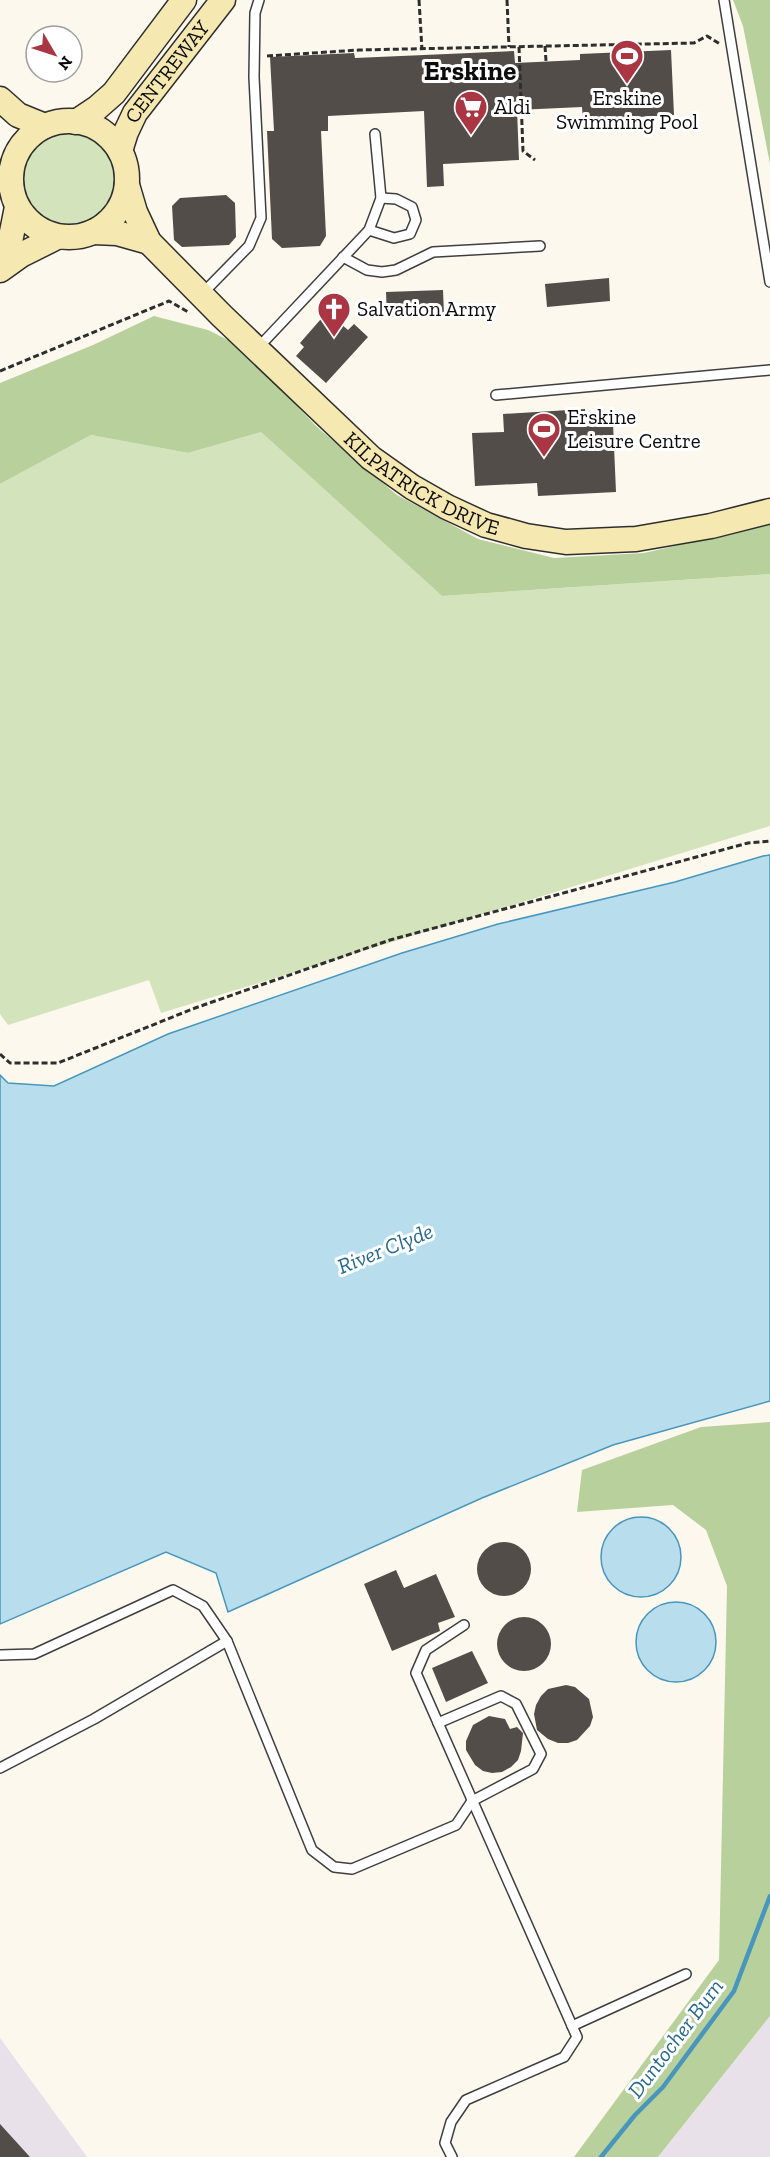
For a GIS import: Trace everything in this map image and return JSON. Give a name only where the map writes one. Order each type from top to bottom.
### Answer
[{"type":"street","name":"CENTREWAY","points":[[76,122],[114,93],[184,0]]},
{"type":"street","name":"CENTREWAY","points":[[120,151],[135,113],[223,0]]},
{"type":"street","points":[[0,99],[18,115],[45,126]]},
{"type":"street","points":[[0,151],[14,196],[31,223],[47,234],[57,237],[93,232],[105,224],[115,212],[127,185],[120,151],[109,138],[95,128],[76,122],[45,126],[35,132],[23,145],[11,172],[14,196],[9,246],[0,269]]},
{"type":"street","name":"KILPATRICK DRIVE","points":[[127,185],[135,212],[149,242],[222,316],[371,459],[447,507],[486,525],[526,536],[566,543],[624,540],[711,526],[770,511]]},
{"type":"street","name":"KILPATRICK DRIVE","points":[[93,232],[117,232],[149,242]]},
{"type":"street","points":[[0,269],[21,255],[57,237]]},
{"type":"lane","points":[[202,294],[249,246],[261,218],[254,77],[255,13],[259,0]]},
{"type":"lane","points":[[724,0],[770,282]]},
{"type":"lane","points":[[256,350],[369,230],[381,198],[375,134]]},
{"type":"lane","points":[[369,230],[394,238],[410,234],[416,220],[412,207],[396,199],[381,198]]},
{"type":"lane","points":[[344,257],[367,270],[381,272],[416,263],[433,252],[540,246]]},
{"type":"lane","points":[[496,394],[770,370]]},
{"type":"lane","points":[[0,1654],[34,1654],[174,1590],[202,1606],[227,1641],[312,1850],[334,1868],[352,1869],[456,1825],[472,1801],[533,1769],[542,1754],[516,1704],[501,1696],[438,1723]]},
{"type":"lane","points":[[452,2157],[446,2143],[451,2121],[466,2100],[564,2057],[577,2037],[416,1673],[426,1650],[464,1625]]},
{"type":"lane","points":[[0,1768],[94,1719],[227,1641]]},
{"type":"lane","points":[[572,2026],[686,1974]]},
{"type":"path","points":[[420,0],[422,50]]},
{"type":"path","points":[[507,0],[509,47]]},
{"type":"path","points":[[255,61],[267,61],[267,55],[359,50],[694,43],[707,36],[732,51]]},
{"type":"path","points":[[624,44],[624,52]]},
{"type":"path","points":[[545,46],[546,62]]},
{"type":"path","points":[[519,47],[522,151],[536,160]]},
{"type":"path","points":[[0,372],[169,301],[204,321],[222,316]]},
{"type":"path","points":[[0,1054],[10,1063],[58,1063],[195,1008],[390,940],[748,843],[770,841]]},
{"type":"shaded area","points":[[770,2016],[770,2157],[658,2157]]},
{"type":"shaded area","points":[[0,2038],[87,2157],[0,2157]]},
{"type":"green space","points":[[733,0],[770,0],[770,164],[743,26]]},
{"type":"green space","points":[[69,134],[87,137],[102,147],[112,162],[115,180],[112,198],[102,213],[87,223],[69,226],[51,223],[36,213],[26,198],[23,180],[26,162],[36,147],[51,137]]},
{"type":"green space","points":[[154,316],[208,330],[238,345],[317,427],[397,495],[478,539],[554,558],[644,553],[770,524],[770,574],[442,596],[261,432],[188,453],[91,435],[0,484],[0,383],[93,345]]},
{"type":"green space","points":[[261,432],[442,596],[770,574],[770,826],[161,1013],[149,980],[8,1025],[0,1014],[0,484],[91,435],[188,453]]},
{"type":"green space","points":[[770,1422],[770,2016],[658,2157],[574,2157],[719,1960],[727,1586],[706,1530],[673,1505],[577,1512],[582,1470],[701,1427]]},
{"type":"water","name":"River Clyde","points":[[770,855],[770,1401],[613,1445],[482,1498],[228,1612],[216,1573],[166,1552],[0,1624],[0,1075],[8,1083],[54,1086],[168,1034],[402,953],[498,924],[675,882]]},
{"type":"water","points":[[641,1517],[656,1520],[669,1529],[678,1542],[681,1557],[678,1572],[669,1585],[656,1594],[641,1597],[626,1594],[613,1585],[604,1572],[601,1557],[604,1542],[613,1529],[626,1520]]},
{"type":"water","points":[[676,1602],[691,1605],[704,1614],[713,1627],[716,1642],[713,1657],[704,1670],[691,1679],[676,1682],[661,1679],[648,1670],[639,1657],[636,1642],[639,1627],[648,1614],[661,1605]]},
{"type":"building","points":[[671,50],[674,115],[583,120],[582,107],[517,110],[519,160],[443,164],[444,186],[427,187],[424,111],[328,116],[328,131],[321,131],[326,236],[320,246],[282,248],[272,239],[267,131],[274,131],[270,57],[354,53],[355,58],[514,51],[515,63],[580,60],[580,54]]},
{"type":"building","points":[[226,195],[235,203],[236,237],[229,245],[182,247],[174,240],[172,206],[180,198]]},
{"type":"building","points":[[609,278],[610,301],[547,307],[545,284]]},
{"type":"building","points":[[443,290],[444,315],[387,317],[386,292]]},
{"type":"building","points":[[327,312],[348,330],[354,324],[368,337],[326,383],[296,356],[304,347],[300,343]]},
{"type":"building","name":"Erskine Leisure Centre","points":[[585,409],[586,424],[613,423],[616,492],[538,496],[537,483],[475,486],[472,433],[504,432],[503,414]]},
{"type":"building","points":[[499,1542],[509,1542],[519,1546],[527,1554],[531,1569],[527,1584],[519,1592],[509,1596],[499,1596],[489,1592],[481,1584],[477,1574],[477,1564],[481,1554],[489,1546]]},
{"type":"building","points":[[396,1570],[404,1588],[436,1574],[455,1617],[438,1623],[440,1631],[392,1651],[364,1584]]},
{"type":"building","points":[[519,1617],[529,1617],[539,1621],[547,1629],[551,1644],[547,1659],[539,1667],[529,1671],[519,1671],[509,1667],[501,1659],[497,1649],[497,1639],[501,1629],[509,1621]]},
{"type":"building","points":[[472,1651],[488,1683],[446,1702],[432,1668]]},
{"type":"building","points":[[566,1685],[575,1687],[589,1699],[593,1717],[590,1726],[577,1740],[558,1743],[548,1739],[537,1730],[534,1714],[541,1696],[548,1689]]},
{"type":"building","points":[[489,1716],[505,1719],[510,1729],[517,1727],[523,1733],[518,1760],[502,1772],[483,1771],[475,1765],[466,1750],[466,1741],[473,1725]]},
{"type":"building","points":[[0,2124],[30,2157],[0,2157]]},
{"type":"waterway","name":"Duntocher Burn","points":[[601,2157],[635,2115],[663,2087],[734,1991],[770,1896]]},
{"type":"place","name":"Erskine Swimming Pool","points":[[627,85]]},
{"type":"place","name":"Aldi","points":[[471,136]]},
{"type":"place","name":"Salvation Army","points":[[334,338]]},
{"type":"place","name":"Erskine Leisure Centre","points":[[544,458]]},
{"type":"district","name":"Erskine","points":[[470,71]]}]
